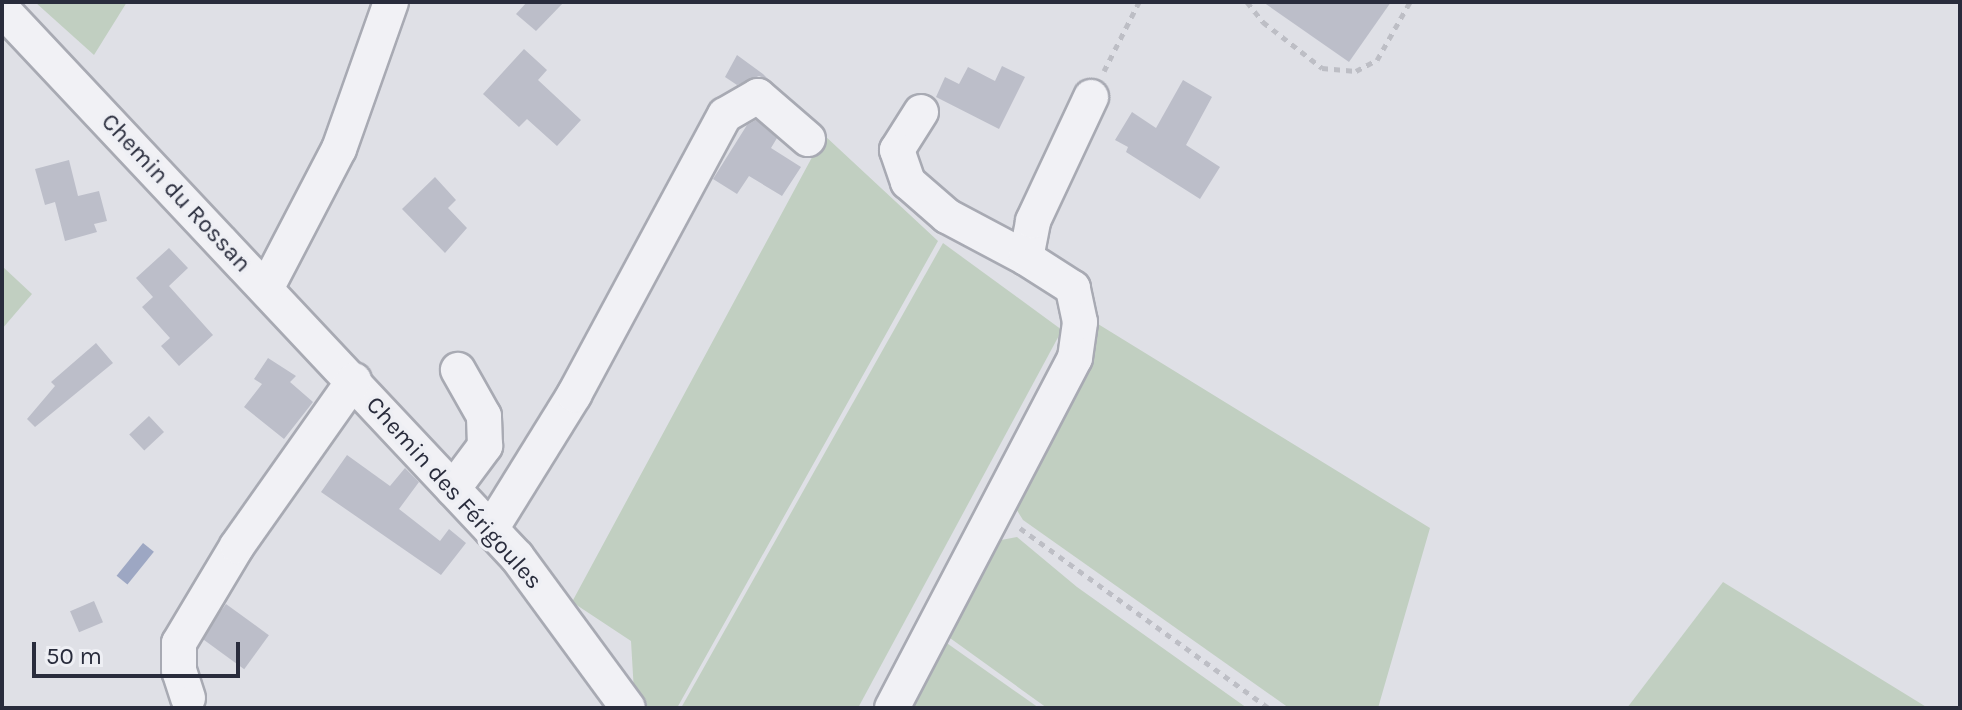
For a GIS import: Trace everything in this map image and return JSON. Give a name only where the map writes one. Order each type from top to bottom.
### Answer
[{"type":"street","name":"Chemin du Rossan","points":[[2,9],[266,289],[339,149],[391,2]]},
{"type":"street","points":[[491,529],[574,395],[725,115],[758,96],[808,139]]},
{"type":"street","points":[[1026,258],[1033,221],[1091,97]]},
{"type":"street","points":[[892,708],[1075,358],[1080,322],[1073,288],[1026,258],[947,216],[908,182],[897,150],[921,112]]},
{"type":"street","name":"Chemin des Férigoules","points":[[266,289],[491,529],[628,708]]},
{"type":"street","points":[[453,489],[485,446],[484,416],[458,370]]},
{"type":"street","points":[[188,698],[179,671],[179,643],[237,546],[354,380]]},
{"type":"path","points":[[1091,97],[1139,2]]},
{"type":"path","points":[[1247,2],[1263,22],[1322,68],[1356,71],[1377,60],[1410,2]]},
{"type":"path","points":[[995,510],[1269,708]]},
{"type":"green space","points":[[35,2],[127,2],[94,55]]},
{"type":"green space","points":[[824,135],[938,241],[677,708],[649,708],[634,692],[631,641],[572,602]]},
{"type":"green space","points":[[943,243],[1062,330],[858,708],[681,708]]},
{"type":"green space","points":[[2,266],[32,294],[2,329]]},
{"type":"green space","points":[[1098,324],[1430,528],[1378,708],[1289,708],[1023,520],[1013,504],[1090,354]]},
{"type":"green space","points":[[1017,537],[1077,587],[1247,708],[1047,708],[943,633],[996,541]]},
{"type":"green space","points":[[1723,582],[1928,708],[1627,708]]},
{"type":"green space","points":[[941,639],[1039,708],[903,708]]},
{"type":"water","points":[[143,543],[154,552],[127,584],[117,576]]},
{"type":"building","points":[[527,2],[564,2],[536,31],[516,14]]},
{"type":"building","points":[[1263,2],[1391,2],[1349,62]]},
{"type":"building","points":[[524,49],[547,70],[538,80],[581,120],[557,146],[527,119],[519,127],[483,94]]},
{"type":"building","points":[[737,55],[769,80],[759,76],[737,85],[725,77]]},
{"type":"building","points":[[1002,66],[1025,77],[999,129],[936,97],[945,77],[959,84],[968,67],[995,81]]},
{"type":"building","points":[[1183,80],[1212,97],[1186,145],[1220,167],[1200,199],[1126,152],[1128,147],[1115,140],[1132,112],[1156,128]]},
{"type":"building","points":[[756,120],[777,138],[771,148],[801,167],[782,196],[749,176],[737,194],[713,179],[747,125]]},
{"type":"building","points":[[69,160],[78,196],[99,191],[107,221],[94,224],[97,232],[65,241],[55,202],[45,205],[35,169]]},
{"type":"building","points":[[435,177],[456,200],[448,208],[467,228],[445,253],[402,209]]},
{"type":"building","points":[[169,248],[188,268],[169,286],[213,335],[179,366],[161,346],[170,338],[142,307],[153,297],[136,278]]},
{"type":"building","points":[[96,343],[113,363],[35,427],[27,419],[55,386],[51,382]]},
{"type":"building","points":[[268,358],[296,376],[290,382],[313,402],[284,439],[244,407],[262,384],[254,379]]},
{"type":"building","points":[[149,416],[164,432],[144,451],[129,434]]},
{"type":"building","points":[[347,455],[390,486],[405,468],[419,482],[399,509],[440,541],[449,529],[466,543],[441,575],[321,492]]},
{"type":"building","points":[[94,601],[103,622],[79,632],[70,611]]},
{"type":"building","points":[[226,604],[269,635],[244,669],[201,638]]}]
